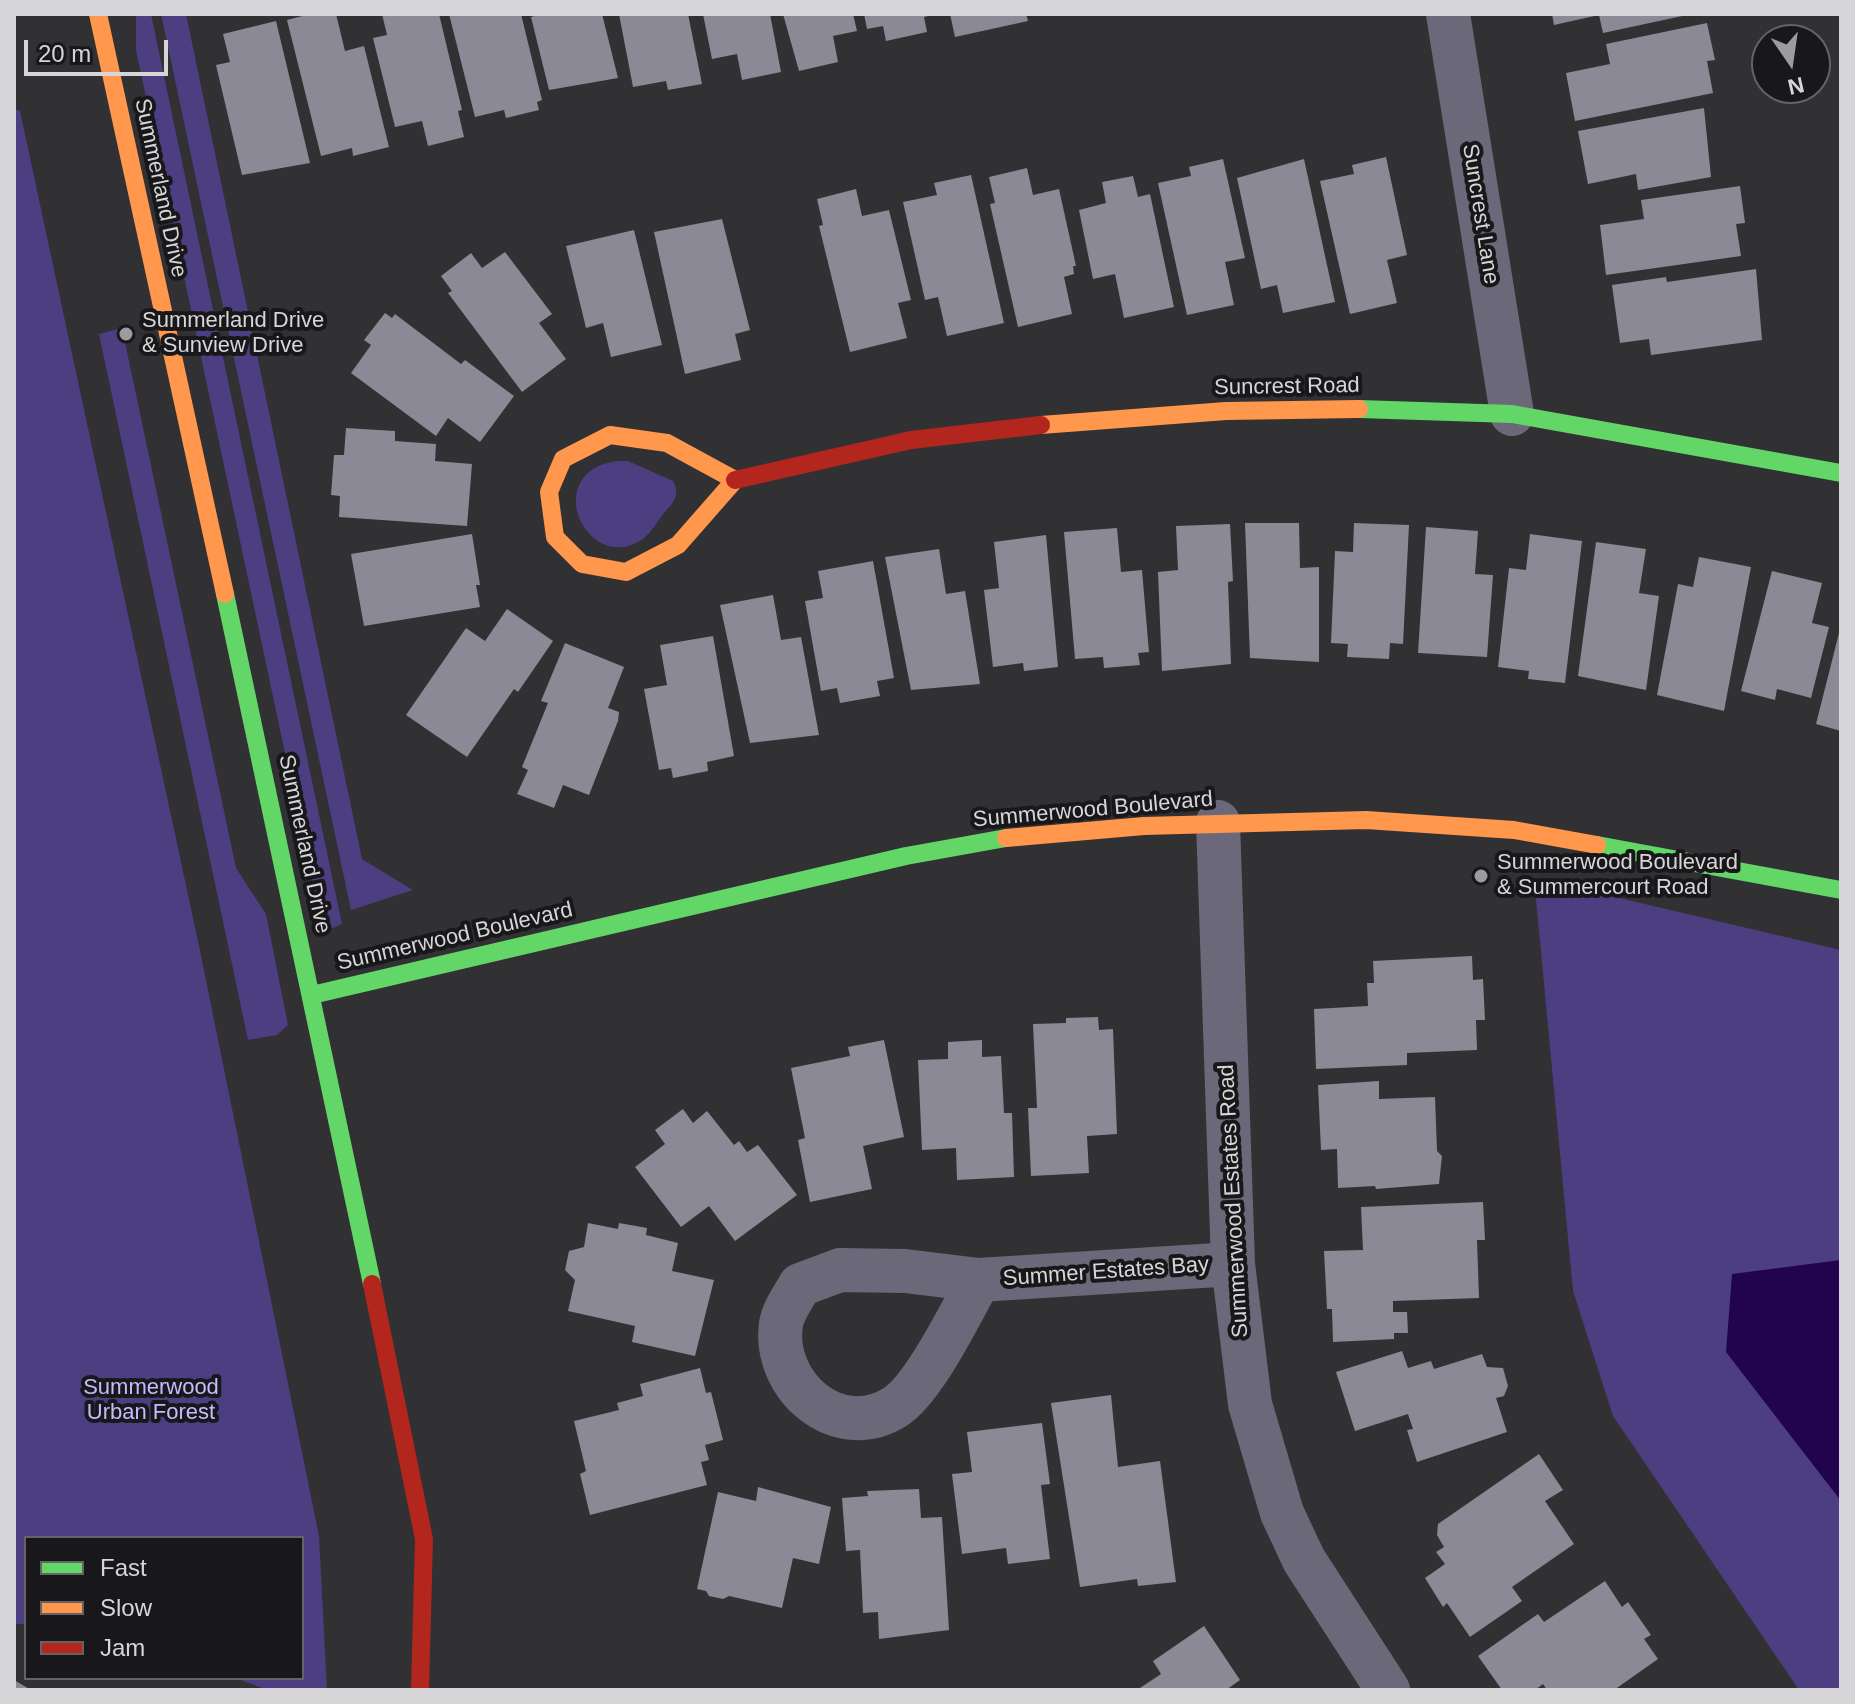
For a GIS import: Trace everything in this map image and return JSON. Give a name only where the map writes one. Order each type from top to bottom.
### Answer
[{"type":"street","name":"Summerland Drive","points":[[98,14],[312,995],[424,1539],[420,1690]]},
{"type":"street","name":"Suncrest Lane","points":[[1448,14],[1512,414]]},
{"type":"street","name":"Suncrest Road","points":[[735,480],[911,440],[1090,420],[1226,411],[1368,409],[1512,414],[1750,454],[1841,473]]},
{"type":"street","points":[[610,435],[667,443],[735,480],[678,545],[626,572],[582,564],[555,537],[549,492],[563,459],[610,435]]},
{"type":"street","name":"Summerwood Boulevard","points":[[312,995],[906,856],[1023,835],[1218,822],[1366,820],[1514,830],[1841,890]]},
{"type":"street","name":"Summerwood Estates Road","points":[[1218,822],[1233,1264],[1250,1404],[1282,1513],[1326,1597],[1388,1690]]},
{"type":"street","name":"Summer Estates Bay","points":[[979,1280],[919,1382],[897,1406],[876,1416],[840,1416],[806,1400],[785,1365],[781,1323],[800,1285],[840,1270],[905,1271],[979,1280],[1233,1264]]},
{"type":"green space","points":[[151,14],[342,924],[330,929],[318,909],[136,50],[136,15]]},
{"type":"green space","points":[[161,14],[186,14],[362,859],[413,890],[351,910]]},
{"type":"green space","name":"Summerwood Urban Forest","points":[[14,109],[20,111],[199,946],[319,1536],[327,1690],[268,1690],[240,1680],[304,1680],[304,1536],[24,1536],[24,1624],[14,1624]]},
{"type":"green space","points":[[122,328],[236,868],[266,914],[288,1025],[277,1035],[248,1040],[99,334]]},
{"type":"green space","points":[[616,461],[628,461],[673,481],[676,490],[673,502],[647,535],[640,541],[620,547],[603,544],[589,533],[579,518],[576,500],[580,483],[593,469]]},
{"type":"green space","points":[[1534,878],[1841,950],[1841,1690],[1799,1690],[1613,1416],[1573,1291]]},
{"type":"shaded area","points":[[1841,1260],[1841,1501],[1726,1352],[1732,1274]]},
{"type":"building","points":[[310,14],[336,14],[345,51],[364,46],[389,147],[353,156],[352,148],[321,156],[287,20]]},
{"type":"building","points":[[382,14],[439,14],[462,110],[458,111],[464,137],[428,146],[422,121],[395,127],[373,38],[387,35]]},
{"type":"building","points":[[449,14],[521,14],[542,100],[537,102],[539,110],[506,118],[504,110],[475,117]]},
{"type":"building","points":[[542,14],[602,14],[618,78],[549,90],[531,17]]},
{"type":"building","points":[[619,14],[688,14],[702,84],[668,90],[666,81],[633,87]]},
{"type":"building","points":[[703,14],[770,14],[781,72],[742,80],[737,54],[712,59]]},
{"type":"building","points":[[783,14],[853,14],[857,31],[833,36],[838,62],[799,71]]},
{"type":"building","points":[[864,14],[932,15],[924,17],[927,32],[886,41],[883,26],[867,29]]},
{"type":"building","points":[[950,14],[1026,14],[1028,21],[955,37]]},
{"type":"building","points":[[1552,14],[1687,15],[1603,33],[1599,15],[1554,25]]},
{"type":"building","points":[[276,21],[310,163],[242,175],[216,65],[230,62],[223,34]]},
{"type":"building","points":[[1707,23],[1715,60],[1707,61],[1713,93],[1575,121],[1566,73],[1610,64],[1606,44]]},
{"type":"building","points":[[1704,108],[1711,177],[1638,190],[1636,174],[1588,184],[1578,131]]},
{"type":"building","points":[[1386,157],[1407,255],[1387,260],[1397,303],[1350,314],[1320,181],[1354,174],[1352,165]]},
{"type":"building","points":[[1223,159],[1245,258],[1225,262],[1234,305],[1187,315],[1158,183],[1191,176],[1189,167]]},
{"type":"building","points":[[1304,159],[1335,302],[1283,313],[1277,285],[1261,289],[1237,178]]},
{"type":"building","points":[[1027,168],[1033,195],[1059,189],[1076,266],[1073,266],[1074,274],[1064,277],[1072,314],[1018,327],[990,204],[995,203],[989,177]]},
{"type":"building","points":[[971,175],[1004,323],[947,336],[938,297],[925,300],[903,202],[937,195],[934,183]]},
{"type":"building","points":[[1133,176],[1138,197],[1150,194],[1174,307],[1124,318],[1115,274],[1093,279],[1079,210],[1106,203],[1102,182]]},
{"type":"building","points":[[1740,186],[1745,223],[1736,224],[1741,256],[1606,275],[1600,225],[1644,219],[1641,200]]},
{"type":"building","points":[[856,189],[862,216],[889,210],[911,300],[898,303],[907,338],[850,352],[819,226],[823,225],[817,199]]},
{"type":"building","points":[[722,219],[750,330],[735,334],[741,360],[685,374],[654,232]]},
{"type":"building","points":[[634,230],[662,345],[611,357],[603,323],[586,328],[566,246]]},
{"type":"building","points":[[505,252],[552,314],[539,323],[566,359],[522,392],[448,293],[452,291],[441,276],[471,253],[482,268]]},
{"type":"building","points":[[1756,269],[1762,340],[1651,355],[1649,339],[1620,343],[1612,285],[1666,277],[1667,282]]},
{"type":"building","points":[[385,313],[392,318],[395,314],[461,364],[465,360],[514,396],[480,442],[448,418],[436,436],[351,373],[371,345],[364,340]]},
{"type":"building","points":[[346,428],[395,431],[395,441],[436,444],[435,461],[472,464],[467,526],[339,517],[340,496],[331,495],[334,455],[344,455]]},
{"type":"building","points":[[1245,523],[1299,523],[1300,568],[1319,567],[1319,662],[1250,658]]},
{"type":"building","points":[[1354,523],[1409,525],[1403,644],[1390,643],[1389,659],[1347,657],[1348,644],[1331,643],[1335,551],[1353,552]]},
{"type":"building","points":[[1230,524],[1233,581],[1228,582],[1231,664],[1162,671],[1158,572],[1178,570],[1176,526]]},
{"type":"building","points":[[1426,527],[1478,531],[1475,574],[1493,575],[1487,657],[1418,653]]},
{"type":"building","points":[[1117,528],[1121,572],[1142,570],[1149,652],[1138,653],[1140,665],[1104,668],[1103,657],[1075,659],[1064,532]]},
{"type":"building","points":[[472,534],[480,607],[364,626],[351,554]]},
{"type":"building","points":[[1530,534],[1582,541],[1565,683],[1528,679],[1529,671],[1498,667],[1509,568],[1526,570]]},
{"type":"building","points":[[1046,535],[1058,667],[1024,671],[1023,663],[993,667],[984,590],[999,588],[994,542]]},
{"type":"building","points":[[1596,542],[1646,549],[1639,593],[1659,596],[1646,690],[1578,676]]},
{"type":"building","points":[[939,549],[946,594],[965,591],[980,684],[911,690],[885,557]]},
{"type":"building","points":[[1699,557],[1751,567],[1724,711],[1657,695],[1678,584],[1693,587]]},
{"type":"building","points":[[873,561],[894,678],[877,681],[880,696],[840,703],[837,688],[821,691],[805,601],[823,598],[818,571]]},
{"type":"building","points":[[1772,571],[1822,583],[1812,623],[1829,627],[1811,698],[1777,689],[1775,700],[1741,691]]},
{"type":"building","points":[[773,595],[781,640],[801,637],[819,735],[750,743],[720,605]]},
{"type":"building","points":[[507,609],[553,641],[518,692],[514,689],[467,757],[406,715],[466,628],[485,641]]},
{"type":"building","points":[[1841,629],[1841,731],[1816,724]]},
{"type":"building","points":[[713,636],[734,756],[707,762],[708,771],[673,778],[671,768],[659,770],[644,689],[667,685],[660,645]]},
{"type":"building","points":[[565,643],[624,667],[608,708],[619,712],[618,721],[589,795],[563,785],[554,808],[517,794],[528,770],[522,767],[548,703],[541,701]]},
{"type":"building","points":[[1472,956],[1473,980],[1483,979],[1485,1020],[1476,1020],[1477,1050],[1407,1053],[1407,1065],[1316,1069],[1314,1009],[1368,1006],[1367,983],[1374,983],[1373,961]]},
{"type":"building","points":[[1098,1017],[1099,1030],[1113,1029],[1117,1134],[1087,1136],[1089,1173],[1031,1176],[1028,1108],[1037,1108],[1033,1024],[1066,1023],[1066,1018]]},
{"type":"building","points":[[884,1040],[904,1137],[863,1146],[872,1189],[810,1202],[798,1140],[805,1138],[791,1068],[850,1056],[848,1047]]},
{"type":"building","points":[[982,1040],[982,1057],[1001,1056],[1004,1113],[1012,1113],[1014,1177],[957,1180],[956,1148],[922,1150],[918,1060],[948,1059],[948,1042]]},
{"type":"building","points":[[1379,1081],[1379,1099],[1435,1097],[1437,1151],[1442,1156],[1439,1184],[1376,1189],[1375,1186],[1338,1188],[1337,1149],[1321,1150],[1318,1085]]},
{"type":"building","points":[[683,1109],[693,1123],[707,1111],[734,1145],[739,1141],[747,1152],[758,1145],[797,1195],[735,1241],[709,1206],[681,1227],[635,1167],[665,1144],[655,1130]]},
{"type":"building","points":[[1483,1202],[1485,1240],[1477,1240],[1479,1298],[1393,1301],[1393,1312],[1407,1312],[1408,1333],[1394,1333],[1394,1339],[1333,1342],[1332,1309],[1327,1309],[1324,1251],[1363,1250],[1361,1207]]},
{"type":"building","points":[[588,1223],[618,1229],[619,1223],[647,1228],[646,1235],[678,1243],[672,1271],[714,1280],[695,1356],[632,1342],[635,1326],[568,1311],[575,1280],[565,1270],[569,1251],[584,1247]]},
{"type":"building","points":[[1402,1351],[1408,1368],[1431,1361],[1434,1369],[1482,1354],[1487,1367],[1503,1368],[1508,1386],[1504,1396],[1496,1398],[1507,1432],[1417,1462],[1407,1430],[1413,1429],[1408,1414],[1355,1431],[1336,1372]]},
{"type":"building","points":[[700,1368],[706,1393],[711,1392],[723,1440],[705,1445],[709,1460],[701,1462],[707,1485],[590,1515],[580,1474],[586,1471],[574,1421],[619,1410],[617,1403],[643,1396],[640,1384]]},
{"type":"building","points":[[1111,1395],[1118,1467],[1160,1461],[1176,1582],[1138,1586],[1137,1579],[1080,1587],[1051,1403]]},
{"type":"building","points":[[1042,1423],[1050,1484],[1041,1485],[1050,1559],[1008,1564],[1006,1548],[962,1554],[952,1474],[972,1472],[967,1432]]},
{"type":"building","points":[[1539,1454],[1563,1490],[1545,1501],[1574,1544],[1512,1587],[1522,1601],[1470,1637],[1447,1603],[1443,1607],[1425,1578],[1445,1564],[1436,1552],[1444,1547],[1437,1535],[1438,1524]]},
{"type":"building","points":[[758,1487],[831,1507],[819,1564],[793,1558],[782,1608],[729,1596],[723,1599],[709,1596],[706,1591],[697,1589],[718,1492],[756,1501]]},
{"type":"building","points":[[919,1489],[921,1518],[942,1517],[949,1630],[879,1639],[878,1612],[863,1613],[860,1550],[846,1551],[842,1498],[868,1496],[867,1491]]},
{"type":"building","points":[[1605,1581],[1622,1607],[1628,1602],[1651,1635],[1644,1639],[1658,1659],[1614,1690],[1547,1690],[1543,1684],[1535,1690],[1502,1690],[1478,1656],[1538,1614],[1544,1622]]},
{"type":"building","points":[[1204,1626],[1240,1680],[1226,1690],[1137,1690],[1161,1674],[1153,1661]]},
{"type":"building","points":[[14,1680],[31,1690],[14,1690]]},
{"type":"traffic: fast","points":[[1359,409],[1512,414],[1841,473]]},
{"type":"traffic: fast","points":[[225,594],[372,1284]]},
{"type":"traffic: fast","points":[[312,995],[906,856],[1006,838]]},
{"type":"traffic: fast","points":[[1597,845],[1841,890]]},
{"type":"traffic: slow","points":[[98,14],[225,594]]},
{"type":"traffic: slow","points":[[1041,425],[1226,411],[1359,409]]},
{"type":"traffic: slow","points":[[610,435],[667,443],[735,480],[678,545],[626,572],[582,564],[555,537],[549,492],[563,459],[610,435]]},
{"type":"traffic: slow","points":[[1006,838],[1144,826],[1366,820],[1514,830],[1597,845]]},
{"type":"traffic: jam","points":[[735,480],[911,440],[1041,425]]},
{"type":"traffic: jam","points":[[372,1284],[424,1539],[420,1690]]},
{"type":"place","name":"Summerland Drive & Sunview Drive","points":[[126,334]]},
{"type":"place","name":"Summerwood Boulevard & Summercourt Road","points":[[1481,876]]}]
